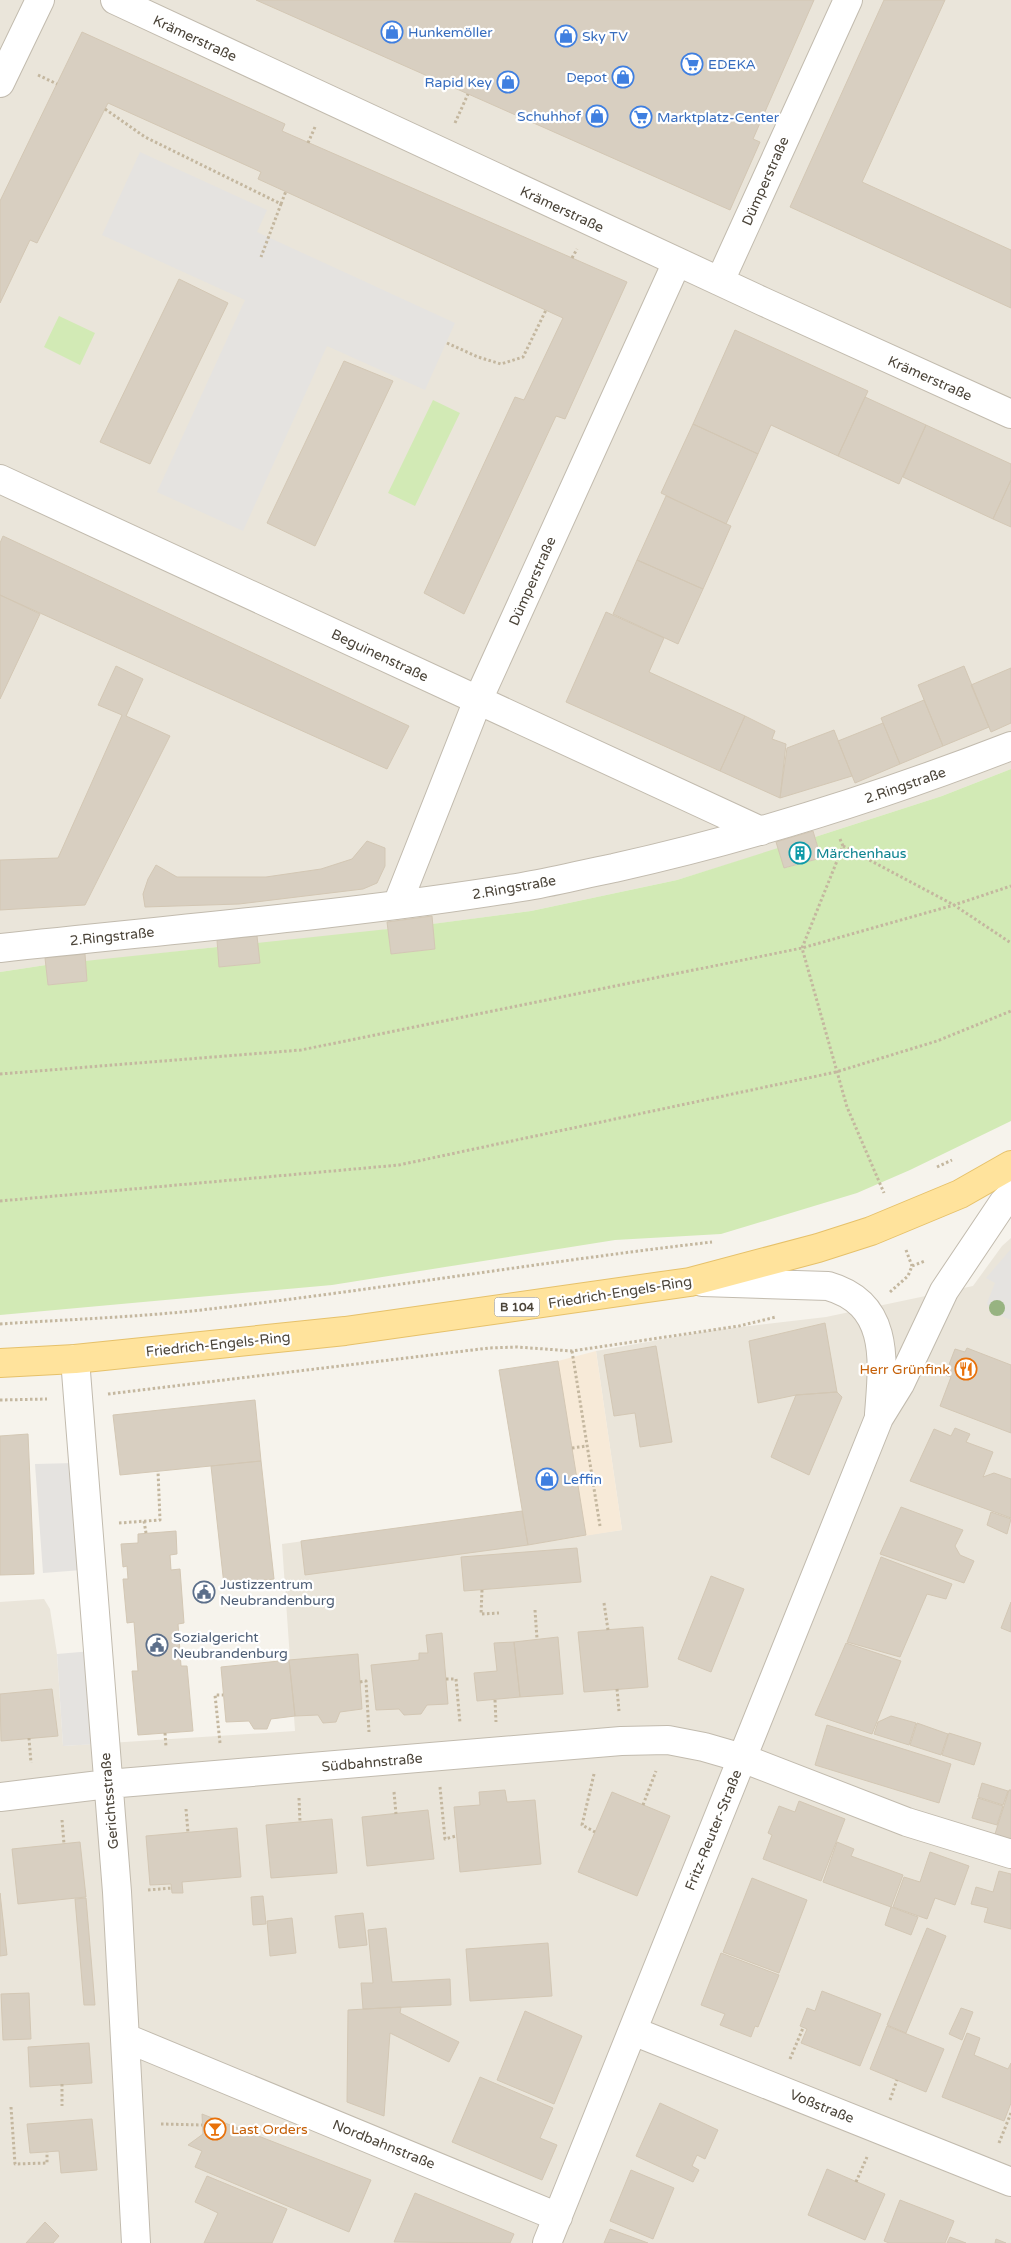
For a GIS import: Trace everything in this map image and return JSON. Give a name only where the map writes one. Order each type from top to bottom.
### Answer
[{"type":"main road","name":"Friedrich-Engels-Ring","points":[[0,1363],[75,1359],[344,1332],[690,1282],[818,1248],[871,1230],[960,1194],[1011,1165]]},
{"type":"street","points":[[0,83],[40,0]]},
{"type":"street","name":"Krämerstraße","points":[[115,0],[677,262],[1011,414]]},
{"type":"street","name":"Dümperstraße","points":[[720,281],[848,0]]},
{"type":"street","name":"Dümperstraße","points":[[397,905],[478,700],[677,262]]},
{"type":"street","name":"Beguinenstraße","points":[[0,479],[761,831]]},
{"type":"street","name":"2.Ringstraße","points":[[0,948],[397,905],[524,887],[670,855],[761,831],[935,776],[1011,746]]},
{"type":"street","name":"Fritz-Reuter-Straße","points":[[548,2243],[879,1418],[900,1384],[944,1290],[1002,1203],[1011,1195]]},
{"type":"street","name":"Fritz-Reuter-Straße","points":[[690,1282],[804,1284],[828,1286],[843,1290],[868,1312],[875,1323],[881,1343],[882,1374],[879,1418]]},
{"type":"street","name":"Gerichtsstraße","points":[[75,1359],[126,2038],[136,2243]]},
{"type":"street","name":"Südbahnstraße","points":[[0,1797],[108,1784],[602,1742],[668,1740],[704,1747],[742,1758],[907,1822],[1011,1854]]},
{"type":"street","name":"Voßstraße","points":[[633,2031],[1011,2182]]},
{"type":"street","name":"Nordbahnstraße","points":[[126,2038],[558,2216]]},
{"type":"path","points":[[106,109],[145,137],[281,204]]},
{"type":"path","points":[[261,257],[286,191]]},
{"type":"path","points":[[447,343],[478,357],[501,364],[523,357],[546,310]]},
{"type":"path","points":[[884,1192],[847,1107],[802,948],[842,846],[954,905],[1011,943]]},
{"type":"path","points":[[0,1074],[301,1050],[802,948],[954,905],[1011,886]]},
{"type":"path","points":[[0,1201],[399,1165],[836,1072],[936,1041],[1011,1011]]},
{"type":"path","points":[[931,1170],[957,1157]]},
{"type":"path","points":[[876,1195],[891,1189]]},
{"type":"path","points":[[0,1324],[216,1308],[395,1286],[585,1257],[714,1241]]},
{"type":"path","points":[[868,1312],[908,1276],[912,1266],[943,1255],[960,1266]]},
{"type":"path","points":[[0,1400],[79,1398],[489,1348],[516,1347],[572,1352],[738,1326],[783,1316]]},
{"type":"path","points":[[572,1352],[600,1526]]},
{"type":"path","points":[[572,1448],[587,1446]]},
{"type":"path","points":[[88,1524],[160,1520],[158,1471]]},
{"type":"path","points":[[144,1521],[146,1533]]},
{"type":"path","points":[[482,1590],[481,1614],[499,1613]]},
{"type":"path","points":[[604,1603],[608,1630]]},
{"type":"path","points":[[535,1610],[537,1639]]},
{"type":"path","points":[[446,1679],[456,1679],[444,1839],[456,1836]]},
{"type":"path","points":[[360,1682],[366,1681],[371,1762]]},
{"type":"path","points":[[223,1694],[214,1695],[223,1775]]},
{"type":"path","points":[[595,1832],[582,1826],[602,1742]]},
{"type":"path","points":[[62,2084],[62,2106]]},
{"type":"path","points":[[10,2107],[15,2164],[47,2163],[47,2152]]},
{"type":"path","points":[[131,2123],[202,2125]]},
{"type":"shaded area","points":[[0,0],[1011,0],[1011,769],[942,796],[815,837],[821,858],[784,868],[778,849],[677,880],[531,911],[433,924],[435,949],[391,954],[387,929],[260,963],[219,967],[217,947],[85,962],[87,981],[48,985],[46,965],[0,972]]},
{"type":"shaded area","points":[[140,152],[267,210],[257,232],[455,323],[425,390],[327,346],[243,531],[157,492],[245,300],[102,235]]},
{"type":"shaded area","points":[[1011,1238],[1011,2243],[0,2243],[0,1602],[44,1599],[50,1609],[57,1654],[63,1746],[295,1731],[282,1544],[522,1511],[586,1535],[622,1530],[596,1351],[715,1330],[826,1317],[973,1286],[1002,1246]]},
{"type":"shaded area","points":[[1011,1249],[1011,1320],[991,1312],[987,1303],[995,1283],[986,1278]]},
{"type":"shaded area","name":"Leffin","points":[[596,1351],[622,1530],[528,1545],[499,1370],[558,1361]]},
{"type":"shaded area","points":[[74,1463],[82,1570],[43,1573],[35,1464]]},
{"type":"shaded area","points":[[92,1651],[98,1744],[63,1746],[57,1654]]},
{"type":"green space","points":[[59,316],[95,333],[80,365],[44,347]]},
{"type":"green space","points":[[433,400],[460,413],[415,506],[388,493]]},
{"type":"green space","points":[[1011,769],[1011,1121],[910,1170],[857,1193],[721,1234],[615,1240],[332,1285],[0,1315],[0,972],[46,965],[48,985],[87,981],[85,961],[217,947],[220,967],[259,963],[257,943],[388,929],[391,954],[435,949],[432,924],[531,911],[677,880],[778,848],[785,868],[821,858],[815,837],[942,796]]},
{"type":"building","name":"Marktplatz-Center","points":[[256,0],[814,0],[753,139],[760,142],[730,210]]},
{"type":"building","points":[[884,0],[945,0],[862,182],[1011,250],[1011,308],[790,207]]},
{"type":"building","points":[[82,32],[285,124],[282,131],[627,282],[565,419],[556,416],[464,614],[424,593],[515,397],[524,400],[563,318],[258,179],[261,172],[108,103],[37,243],[30,240],[0,303],[0,201]]},
{"type":"building","points":[[179,279],[228,303],[150,464],[100,442]]},
{"type":"building","points":[[735,330],[868,391],[838,456],[771,425],[758,454],[693,424]]},
{"type":"building","points":[[344,361],[393,381],[315,546],[267,523]]},
{"type":"building","points":[[865,397],[926,425],[899,484],[838,456]]},
{"type":"building","points":[[693,424],[758,454],[726,524],[661,493]]},
{"type":"building","points":[[926,425],[1011,464],[1011,480],[993,519],[903,477]]},
{"type":"building","points":[[1011,480],[1011,527],[993,519]]},
{"type":"building","points":[[666,496],[731,526],[703,589],[637,560]]},
{"type":"building","points":[[3,536],[409,726],[387,769],[0,595],[0,543]]},
{"type":"building","points":[[637,560],[703,589],[678,644],[613,614]]},
{"type":"building","points":[[0,595],[40,614],[0,699]]},
{"type":"building","points":[[606,612],[664,638],[649,672],[745,716],[720,771],[566,702]]},
{"type":"building","points":[[116,666],[143,679],[126,716],[170,736],[85,905],[0,910],[0,860],[58,858],[122,715],[98,705]]},
{"type":"building","points":[[964,666],[989,727],[943,746],[918,685]]},
{"type":"building","points":[[1011,668],[1011,723],[991,732],[971,685]]},
{"type":"building","points":[[924,700],[943,746],[900,764],[881,718]]},
{"type":"building","points":[[745,716],[775,731],[772,739],[786,744],[780,798],[720,771]]},
{"type":"building","points":[[883,723],[900,764],[855,783],[838,741]]},
{"type":"building","points":[[834,730],[852,776],[780,798],[787,748]]},
{"type":"building","name":"Märchenhaus","points":[[813,831],[821,858],[784,868],[776,842]]},
{"type":"building","points":[[367,841],[385,848],[385,866],[377,883],[363,889],[239,904],[145,907],[143,894],[148,879],[156,865],[177,877],[266,877],[321,869],[352,859]]},
{"type":"building","points":[[432,916],[435,949],[391,954],[387,922]]},
{"type":"building","points":[[257,936],[260,963],[219,967],[217,940]]},
{"type":"building","points":[[85,954],[87,981],[48,985],[45,958]]},
{"type":"building","points":[[825,1323],[837,1392],[796,1395],[758,1403],[749,1341]]},
{"type":"building","points":[[656,1346],[672,1442],[640,1447],[635,1413],[614,1416],[604,1355]]},
{"type":"building","points":[[967,1348],[1011,1365],[1011,1433],[940,1406],[951,1377],[945,1375],[955,1349],[965,1352]]},
{"type":"building","name":"Leffin","points":[[558,1361],[586,1535],[528,1545],[499,1370]]},
{"type":"building","points":[[837,1392],[842,1397],[809,1475],[771,1457],[796,1395]]},
{"type":"building","points":[[255,1400],[261,1461],[120,1475],[113,1415]]},
{"type":"building","points":[[955,1428],[970,1434],[966,1442],[993,1452],[983,1477],[994,1473],[1011,1479],[1011,1518],[910,1481],[934,1429],[951,1436]]},
{"type":"building","points":[[28,1434],[34,1574],[0,1575],[0,1436]]},
{"type":"building","points":[[261,1461],[274,1579],[224,1585],[211,1466]]},
{"type":"building","points":[[901,1507],[963,1530],[955,1546],[960,1555],[974,1561],[964,1583],[880,1554]]},
{"type":"building","points":[[522,1511],[528,1545],[305,1575],[301,1541]]},
{"type":"building","points":[[991,1512],[1011,1519],[1007,1534],[987,1525]]},
{"type":"building","name":"Sozialgericht Neubrandenburg","points":[[176,1531],[177,1554],[170,1555],[171,1570],[180,1569],[184,1623],[178,1624],[181,1666],[187,1666],[193,1731],[138,1735],[132,1671],[138,1671],[134,1622],[127,1623],[123,1579],[128,1579],[127,1566],[123,1567],[121,1544],[138,1543],[138,1534]]},
{"type":"building","points":[[577,1548],[581,1582],[464,1591],[461,1557]]},
{"type":"building","points":[[881,1557],[952,1584],[946,1599],[927,1594],[900,1657],[847,1642]]},
{"type":"building","points":[[711,1576],[744,1589],[711,1672],[678,1659]]},
{"type":"building","points":[[1011,1602],[1011,1632],[1001,1628]]},
{"type":"building","points":[[643,1627],[648,1687],[584,1692],[578,1632]]},
{"type":"building","points":[[442,1633],[448,1704],[427,1705],[421,1714],[404,1715],[399,1709],[376,1710],[371,1665],[419,1660],[419,1653],[428,1653],[426,1635]]},
{"type":"building","points":[[558,1637],[563,1694],[520,1697],[514,1642]]},
{"type":"building","points":[[514,1642],[520,1697],[477,1701],[474,1673],[497,1671],[494,1643]]},
{"type":"building","points":[[846,1643],[901,1661],[872,1734],[815,1715]]},
{"type":"building","points":[[358,1654],[362,1709],[340,1712],[336,1722],[323,1723],[318,1715],[295,1716],[289,1660]]},
{"type":"building","points":[[289,1660],[295,1716],[271,1719],[267,1729],[254,1729],[249,1721],[226,1722],[221,1667]]},
{"type":"building","points":[[52,1689],[58,1736],[1,1741],[0,1694]]},
{"type":"building","points":[[891,1716],[916,1723],[909,1745],[874,1734],[878,1722]]},
{"type":"building","points":[[917,1723],[948,1734],[941,1755],[910,1745]]},
{"type":"building","points":[[827,1725],[951,1764],[939,1803],[815,1765]]},
{"type":"building","points":[[949,1733],[981,1743],[974,1765],[942,1755]]},
{"type":"building","points":[[982,1783],[1008,1791],[1003,1805],[978,1797]]},
{"type":"building","points":[[505,1790],[507,1802],[535,1800],[541,1864],[460,1872],[454,1807],[480,1805],[479,1792]]},
{"type":"building","points":[[1009,1790],[1011,1790],[1011,1839],[995,1834]]},
{"type":"building","points":[[612,1792],[670,1816],[637,1896],[578,1872]]},
{"type":"building","points":[[978,1798],[1003,1806],[997,1825],[972,1818]]},
{"type":"building","points":[[799,1801],[845,1819],[821,1881],[763,1859],[772,1835],[768,1833],[779,1806],[795,1812]]},
{"type":"building","points":[[428,1810],[434,1859],[367,1866],[362,1817]]},
{"type":"building","points":[[332,1819],[337,1873],[271,1878],[266,1825]]},
{"type":"building","points":[[237,1828],[241,1877],[182,1882],[183,1893],[172,1893],[171,1884],[150,1885],[146,1836]]},
{"type":"building","points":[[80,1842],[86,1897],[18,1904],[12,1849]]},
{"type":"building","points":[[837,1842],[854,1849],[851,1856],[903,1875],[891,1907],[823,1882]]},
{"type":"building","points":[[930,1852],[969,1866],[955,1905],[935,1898],[927,1919],[893,1907],[904,1877],[920,1882]]},
{"type":"building","points":[[999,1871],[1011,1874],[1011,1929],[984,1922],[988,1908],[971,1904],[976,1887],[993,1892]]},
{"type":"building","points":[[752,1878],[807,1900],[779,1973],[723,1952]]},
{"type":"building","points":[[0,1893],[7,1955],[0,1956]]},
{"type":"building","points":[[263,1896],[266,1924],[253,1925],[251,1897]]},
{"type":"building","points":[[86,1898],[95,2005],[84,2005],[75,1899]]},
{"type":"building","points":[[891,1907],[918,1917],[911,1935],[885,1925]]},
{"type":"building","points":[[363,1913],[367,1945],[339,1948],[335,1916]]},
{"type":"building","points":[[292,1918],[296,1953],[270,1956],[267,1921]]},
{"type":"building","points":[[386,1928],[392,1982],[450,1979],[451,2005],[363,2009],[361,1983],[373,1983],[368,1930]]},
{"type":"building","points":[[927,1928],[946,1936],[906,2033],[887,2025]]},
{"type":"building","points":[[548,1943],[552,1996],[470,2001],[466,1949]]},
{"type":"building","points":[[721,1953],[779,1975],[758,2027],[755,2026],[751,2037],[720,2025],[725,2014],[701,2005]]},
{"type":"building","points":[[822,1991],[881,2014],[860,2066],[801,2043],[807,2029],[800,2026],[807,2008],[815,2011]]},
{"type":"building","points":[[29,1993],[31,2039],[3,2040],[1,1994]]},
{"type":"building","points":[[401,2007],[400,2013],[459,2042],[449,2062],[390,2033],[384,2116],[347,2102],[348,2010]]},
{"type":"building","points":[[961,2008],[973,2012],[962,2040],[949,2034]]},
{"type":"building","points":[[525,2011],[582,2036],[554,2104],[497,2080]]},
{"type":"building","points":[[887,2026],[944,2049],[926,2092],[870,2069]]},
{"type":"building","points":[[967,2033],[980,2038],[974,2055],[1008,2069],[1011,2063],[1011,2103],[1004,2121],[942,2097]]},
{"type":"building","points":[[89,2043],[92,2083],[30,2087],[28,2047]]},
{"type":"building","points":[[480,2077],[553,2108],[540,2138],[557,2145],[542,2180],[452,2142]]},
{"type":"building","points":[[660,2103],[718,2130],[705,2159],[697,2155],[692,2166],[699,2170],[693,2182],[636,2156]]},
{"type":"building","points":[[202,2114],[371,2180],[349,2232],[195,2167],[202,2151],[188,2145],[203,2134]]},
{"type":"building","points":[[92,2119],[97,2170],[61,2173],[59,2151],[30,2153],[27,2124]]},
{"type":"building","points":[[827,2169],[885,2194],[865,2240],[808,2215]]},
{"type":"building","points":[[631,2170],[674,2188],[653,2239],[610,2221]]},
{"type":"building","points":[[207,2176],[287,2209],[272,2243],[204,2243],[218,2213],[195,2202]]},
{"type":"building","points":[[415,2193],[514,2234],[510,2243],[394,2242]]},
{"type":"building","points":[[900,2200],[954,2221],[945,2243],[889,2243],[884,2241]]},
{"type":"building","points":[[45,2222],[59,2236],[53,2243],[26,2243]]},
{"type":"building","points":[[610,2229],[648,2243],[604,2243]]},
{"type":"building","points":[[950,2237],[966,2243],[947,2243]]},
{"type":"building","points":[[996,2239],[1006,2243],[995,2243]]},
{"type":"place","name":"Hunkemöller","points":[[392,32]]},
{"type":"place","name":"Sky TV","points":[[566,36]]},
{"type":"place","name":"EDEKA","points":[[692,64]]},
{"type":"place","name":"Depot","points":[[623,77]]},
{"type":"place","name":"Rapid Key","points":[[508,82]]},
{"type":"place","name":"Schuhhof","points":[[597,116]]},
{"type":"place","name":"Marktplatz-Center","points":[[641,117]]},
{"type":"place","name":"Märchenhaus","points":[[800,853]]},
{"type":"place","name":"Herr Grünfink","points":[[966,1369]]},
{"type":"place","name":"Leffin","points":[[547,1479]]},
{"type":"place","name":"Justizzentrum Neubrandenburg","points":[[204,1592]]},
{"type":"place","name":"Sozialgericht Neubrandenburg","points":[[157,1645]]},
{"type":"place","name":"Last Orders","points":[[215,2129]]}]
